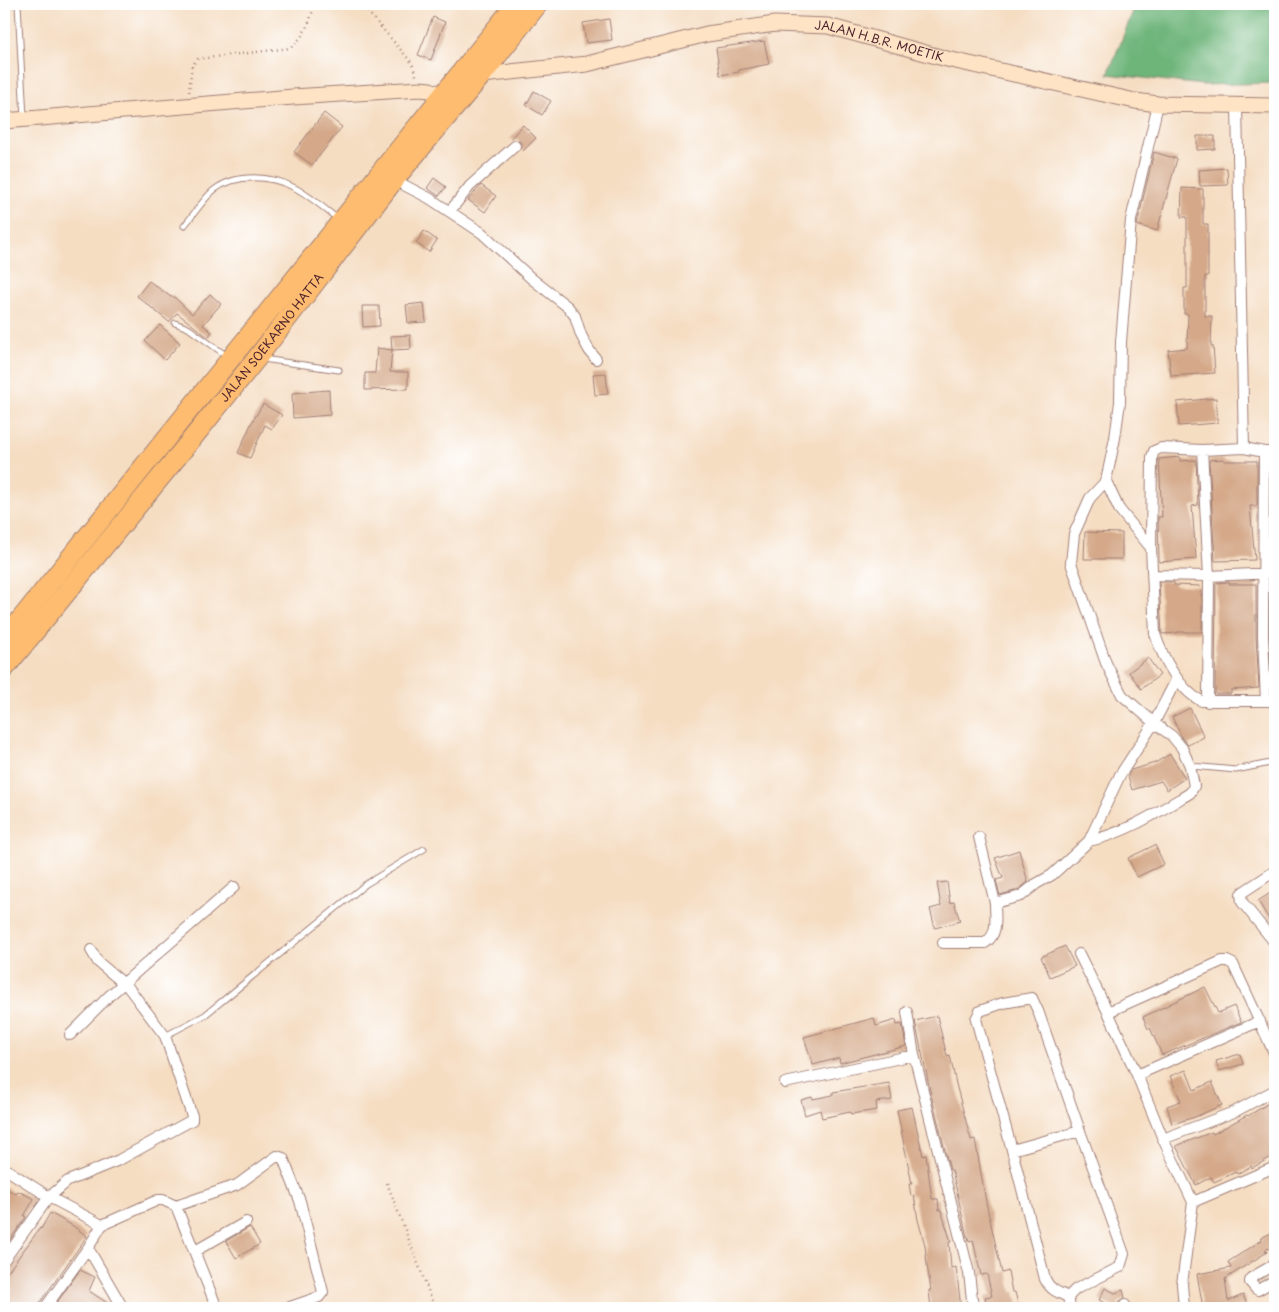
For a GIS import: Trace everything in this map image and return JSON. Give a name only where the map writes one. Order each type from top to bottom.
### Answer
[{"type":"highway","name":"JALAN SOEKARNO HATTA","points":[[4,640],[516,4]]},
{"type":"highway","name":"JALAN SOEKARNO HATTA","points":[[4,669],[257,358],[394,180],[482,75],[538,4]]},
{"type":"street","name":"JALAN H.B.R. MOETIK","points":[[482,75],[587,64],[707,34],[775,24],[828,26],[947,59],[1135,101],[1158,104],[1275,106]]},
{"type":"street","points":[[4,121],[293,97],[420,90],[430,90],[442,95]]},
{"type":"street","points":[[1089,840],[1110,836],[1142,821],[1190,793],[1194,786],[1190,766],[1182,748],[1172,736],[1122,695],[1106,662],[1071,563],[1074,534],[1085,506],[1106,481],[1115,438],[1120,402],[1121,342],[1132,220],[1158,104]]},
{"type":"street","points":[[1237,106],[1244,448]]},
{"type":"street","points":[[450,211],[470,186],[515,146]]},
{"type":"street","points":[[394,180],[429,198],[482,232],[532,279],[573,312],[588,350],[596,359]]},
{"type":"street","points":[[1264,452],[1270,573],[1263,636],[1271,701],[1202,701],[1194,696],[1177,678],[1159,646],[1155,634],[1151,548],[1152,454],[1161,448],[1202,450],[1244,448],[1275,452]]},
{"type":"street","points":[[1202,450],[1209,576],[1208,702]]},
{"type":"street","points":[[1106,481],[1119,509],[1151,548]]},
{"type":"street","points":[[1152,575],[1209,576],[1270,573]]},
{"type":"street","points":[[995,903],[1021,896],[1036,884],[1052,875],[1089,840],[1120,775],[1154,723],[1177,678]]},
{"type":"street","points":[[942,943],[985,942],[990,940],[995,931],[995,903],[980,837]]},
{"type":"street","points":[[1275,871],[1243,892],[1241,898],[1242,902],[1275,943]]},
{"type":"street","points":[[70,1035],[124,983],[234,887]]},
{"type":"street","points":[[4,1260],[49,1197],[68,1182],[119,1160],[191,1122],[192,1116],[166,1036],[124,983],[98,962],[91,950]]},
{"type":"street","points":[[1078,954],[1108,1012],[1137,1075],[1163,1139],[1193,1202],[1182,1284],[1184,1308]]},
{"type":"street","points":[[1108,1012],[1222,961],[1226,961],[1233,964],[1275,1055]]},
{"type":"street","points":[[1032,998],[1124,1254],[1120,1267],[1076,1289],[1068,1297],[1048,1286],[1045,1279],[976,1019],[980,1011],[1003,1002],[1032,998]]},
{"type":"street","points":[[908,1012],[914,1054],[969,1273],[973,1308]]},
{"type":"street","points":[[1137,1075],[1260,1021]]},
{"type":"street","points":[[785,1083],[914,1054]]},
{"type":"street","points":[[1163,1139],[1234,1112],[1275,1090]]},
{"type":"street","points":[[1012,1150],[1080,1131]]},
{"type":"street","points":[[176,1206],[237,1184],[277,1156],[283,1158],[300,1200],[323,1292],[319,1297],[287,1308]]},
{"type":"street","points":[[1193,1202],[1275,1167]]},
{"type":"street","points":[[4,1168],[49,1197],[102,1225]]},
{"type":"street","points":[[45,1308],[102,1225],[158,1200],[163,1200],[176,1206],[217,1308]]},
{"type":"street","points":[[195,1250],[246,1222]]},
{"type":"street","points":[[88,1248],[117,1305]]},
{"type":"street","points":[[1275,1264],[1251,1278],[1250,1282],[1258,1290],[1275,1280]]},
{"type":"street","points":[[1068,1297],[1070,1308]]},
{"type":"lane","points":[[18,4],[24,118]]},
{"type":"lane","points":[[184,226],[214,190],[233,180],[246,178],[274,180],[295,188],[341,221]]},
{"type":"lane","points":[[175,323],[188,328],[230,359]]},
{"type":"lane","points":[[257,358],[339,370]]},
{"type":"lane","points":[[1190,766],[1236,770],[1275,762]]},
{"type":"lane","points":[[166,1036],[204,1015],[366,884],[424,848]]},
{"type":"path","points":[[187,106],[192,65],[194,62],[198,59],[290,48],[298,41],[310,23],[315,4]]},
{"type":"path","points":[[361,4],[412,63],[420,90]]},
{"type":"path","points":[[388,1183],[435,1308]]},
{"type":"green space","points":[[1136,4],[1275,4],[1275,83],[1203,85],[1108,74]]},
{"type":"building","points":[[433,17],[445,22],[431,60],[418,55]]},
{"type":"building","points":[[609,19],[612,40],[586,43],[583,23]]},
{"type":"building","points":[[764,41],[769,64],[720,75],[716,48]]},
{"type":"building","points":[[534,91],[551,101],[542,115],[526,105]]},
{"type":"building","points":[[324,113],[342,127],[312,165],[294,152]]},
{"type":"building","points":[[523,125],[536,138],[523,151],[520,141],[510,139]]},
{"type":"building","points":[[1197,136],[1215,136],[1215,149],[1197,150]]},
{"type":"building","points":[[1154,152],[1177,159],[1157,231],[1137,225]]},
{"type":"building","points":[[1227,168],[1228,185],[1200,186],[1199,170]]},
{"type":"building","points":[[434,178],[446,187],[439,196],[427,188]]},
{"type":"building","points":[[481,185],[496,196],[485,212],[468,200]]},
{"type":"building","points":[[1182,188],[1203,189],[1203,224],[1208,224],[1208,276],[1205,276],[1205,316],[1212,316],[1211,346],[1213,346],[1215,373],[1171,376],[1168,350],[1187,348],[1188,314],[1184,314],[1184,288],[1187,288],[1187,217],[1181,217]]},
{"type":"building","points":[[424,231],[437,240],[429,252],[416,243]]},
{"type":"building","points":[[149,281],[171,297],[172,295],[192,314],[210,294],[221,304],[203,325],[212,332],[208,337],[177,313],[169,322],[137,296]]},
{"type":"building","points":[[424,303],[426,322],[408,323],[406,305]]},
{"type":"building","points":[[362,306],[379,306],[380,326],[363,327]]},
{"type":"building","points":[[160,325],[180,343],[165,360],[145,341]]},
{"type":"building","points":[[410,335],[411,349],[392,350],[391,336]]},
{"type":"building","points":[[377,348],[392,350],[390,372],[408,372],[408,389],[365,390],[365,373],[375,373]]},
{"type":"building","points":[[606,373],[608,394],[595,395],[593,374]]},
{"type":"building","points":[[329,390],[330,415],[293,418],[292,393]]},
{"type":"building","points":[[1216,398],[1218,423],[1179,426],[1177,402]]},
{"type":"building","points":[[263,404],[282,415],[272,429],[265,425],[250,458],[238,453],[252,422]]},
{"type":"building","points":[[1180,457],[1180,461],[1196,460],[1198,505],[1192,506],[1196,559],[1159,562],[1158,517],[1162,517],[1159,459]]},
{"type":"building","points":[[1224,459],[1224,461],[1257,461],[1257,506],[1250,506],[1255,560],[1215,561],[1209,460]]},
{"type":"building","points":[[1271,460],[1275,460],[1275,506],[1271,506]]},
{"type":"building","points":[[1085,532],[1122,533],[1122,559],[1084,559]]},
{"type":"building","points":[[1159,582],[1174,582],[1174,585],[1200,586],[1202,632],[1162,634]]},
{"type":"building","points":[[1229,582],[1229,584],[1256,584],[1259,688],[1231,690],[1231,694],[1215,694],[1216,583]]},
{"type":"building","points":[[1270,584],[1275,584],[1275,688],[1272,688]]},
{"type":"building","points":[[1148,658],[1160,675],[1141,689],[1129,672]]},
{"type":"building","points":[[1190,708],[1204,737],[1188,745],[1182,738],[1172,717]]},
{"type":"building","points":[[1170,754],[1185,778],[1167,790],[1161,781],[1132,790],[1128,776],[1131,770],[1155,763]]},
{"type":"building","points":[[1155,845],[1164,864],[1137,877],[1128,858]]},
{"type":"building","points":[[1019,850],[1028,882],[1018,890],[1000,895],[996,880],[1003,878],[995,858]]},
{"type":"building","points":[[947,882],[950,903],[954,902],[960,921],[935,928],[930,909],[941,906],[937,883]]},
{"type":"building","points":[[1275,890],[1275,929],[1258,901]]},
{"type":"building","points":[[1065,946],[1075,966],[1050,977],[1041,957]]},
{"type":"building","points":[[1205,987],[1218,1013],[1234,1006],[1241,1022],[1162,1055],[1143,1017]]},
{"type":"building","points":[[937,1016],[947,1056],[950,1055],[971,1140],[975,1139],[986,1202],[1002,1273],[1008,1271],[1012,1292],[1015,1292],[1019,1308],[987,1308],[985,1297],[992,1296],[987,1274],[981,1275],[973,1240],[969,1241],[967,1237],[952,1170],[950,1170],[930,1090],[915,1021]]},
{"type":"building","points":[[874,1018],[876,1026],[896,1020],[897,1025],[902,1024],[906,1046],[840,1063],[839,1058],[813,1065],[804,1037]]},
{"type":"building","points":[[1240,1054],[1243,1064],[1219,1071],[1216,1061]]},
{"type":"building","points":[[1186,1070],[1194,1090],[1212,1082],[1222,1105],[1195,1117],[1172,1124],[1167,1106],[1181,1101],[1170,1076]]},
{"type":"building","points":[[889,1083],[892,1100],[876,1102],[877,1110],[851,1114],[850,1112],[822,1118],[820,1110],[805,1115],[801,1100],[833,1095],[833,1092]]},
{"type":"building","points":[[1275,1099],[1275,1123],[1271,1126],[1275,1134],[1275,1155],[1237,1174],[1236,1172],[1214,1182],[1211,1177],[1196,1185],[1176,1146],[1212,1132],[1213,1134],[1248,1116]]},
{"type":"building","points":[[912,1107],[923,1156],[926,1155],[932,1199],[938,1199],[939,1210],[941,1210],[951,1242],[949,1242],[951,1268],[956,1267],[961,1308],[931,1308],[929,1290],[931,1290],[925,1245],[914,1195],[911,1196],[909,1184],[912,1184],[897,1110]]},
{"type":"building","points":[[4,1187],[16,1194],[18,1191],[34,1199],[24,1216],[26,1217],[4,1248]]},
{"type":"building","points":[[50,1213],[87,1236],[38,1308],[4,1308],[4,1277],[41,1229]]},
{"type":"building","points":[[250,1227],[260,1244],[236,1258],[226,1241]]},
{"type":"building","points":[[1275,1231],[1275,1245],[1225,1279],[1228,1301],[1243,1295],[1247,1304],[1236,1308],[1203,1308],[1197,1274],[1231,1268],[1228,1262],[1262,1240],[1261,1238]]},
{"type":"building","points":[[80,1270],[95,1277],[89,1291],[115,1308],[53,1308]]},
{"type":"building","points":[[1105,1288],[1115,1293],[1123,1290],[1125,1298],[1119,1301],[1118,1308],[1112,1308],[1099,1300]]}]
